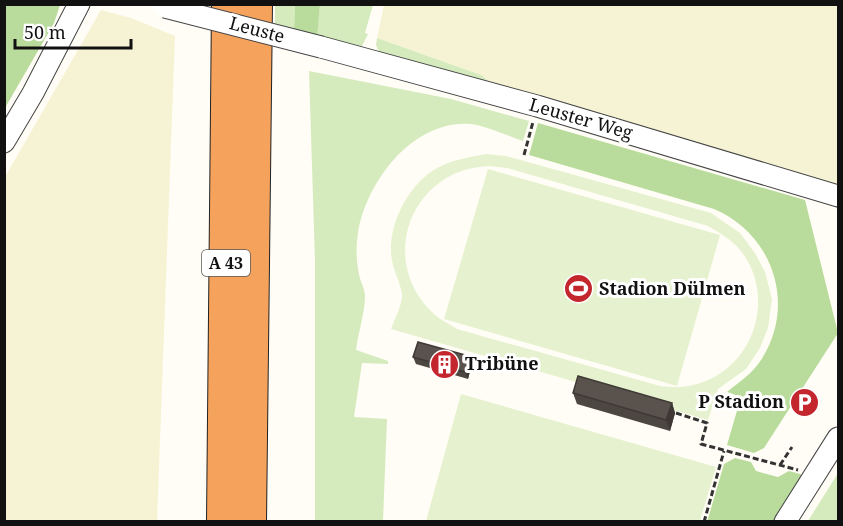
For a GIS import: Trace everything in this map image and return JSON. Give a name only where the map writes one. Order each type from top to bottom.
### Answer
[{"type":"highway","name":"A 43","points":[[223,522],[228,4]]},
{"type":"highway","name":"A 43","points":[[250,522],[256,4]]},
{"type":"street","points":[[4,142],[33,93],[78,4]]},
{"type":"street","name":"Leuste","points":[[161,6],[321,47]]},
{"type":"street","name":"Leuster Weg","points":[[321,47],[537,106],[838,196]]},
{"type":"street","points":[[785,522],[838,438]]},
{"type":"path","points":[[524,154],[537,106]]},
{"type":"path","points":[[676,413],[707,423],[701,444],[814,475]]},
{"type":"path","points":[[780,465],[792,447]]},
{"type":"path","points":[[704,522],[724,450]]},
{"type":"shaded area","points":[[384,5],[838,5],[838,184],[495,86],[481,75],[377,38]]},
{"type":"shaded area","points":[[101,10],[131,18],[175,36],[157,521],[5,521],[5,177]]},
{"type":"green space","points":[[5,4],[60,5],[54,23],[5,108]]},
{"type":"green space","points":[[275,5],[295,5],[294,32],[275,27]]},
{"type":"green space","points":[[295,5],[320,5],[317,38],[294,32]]},
{"type":"green space","points":[[320,5],[373,5],[365,33],[368,34],[361,48],[317,35]]},
{"type":"green space","points":[[377,38],[481,75],[495,86],[380,54],[376,45]]},
{"type":"green space","points":[[309,71],[451,99],[529,121],[523,141],[471,124],[450,125],[430,132],[412,143],[396,158],[382,175],[363,213],[358,233],[357,264],[365,293],[365,302],[356,350],[388,361],[388,364],[362,363],[354,417],[387,419],[383,521],[315,521],[315,261]]},
{"type":"green space","points":[[538,123],[805,200],[838,333],[764,448],[754,453],[727,445],[741,397],[727,392],[757,365],[772,339],[777,317],[778,295],[773,273],[764,253],[751,235],[734,220],[714,209],[529,155]]},
{"type":"green space","points":[[486,154],[506,156],[711,213],[740,233],[755,253],[765,272],[772,299],[768,328],[760,348],[746,369],[718,389],[708,420],[391,329],[400,307],[402,294],[394,269],[391,242],[393,229],[403,205],[418,184],[437,168]],"holes":[[[480,167],[507,168],[708,226],[730,240],[741,251],[752,270],[757,290],[758,311],[753,331],[744,350],[731,365],[714,377],[689,386],[660,386],[457,329],[437,316],[418,295],[409,276],[405,257],[406,238],[411,220],[420,203],[433,188],[450,176]]]},
{"type":"green space","points":[[488,169],[720,235],[677,386],[444,319]]},
{"type":"green space","points":[[461,394],[716,467],[700,521],[426,521]]},
{"type":"green space","points":[[735,458],[751,462],[756,471],[778,477],[789,471],[804,475],[774,521],[707,522],[724,464]]},
{"type":"green space","points":[[838,473],[838,521],[808,521]]},
{"type":"building","points":[[418,342],[469,356],[465,372],[413,357]]},
{"type":"building","points":[[578,376],[672,403],[666,420],[573,393]]},
{"type":"place","name":"Stadion Dülmen","points":[[578,289]]},
{"type":"place","name":"Tribüne","points":[[444,364]]},
{"type":"place","name":"P Stadion","points":[[805,402]]}]
